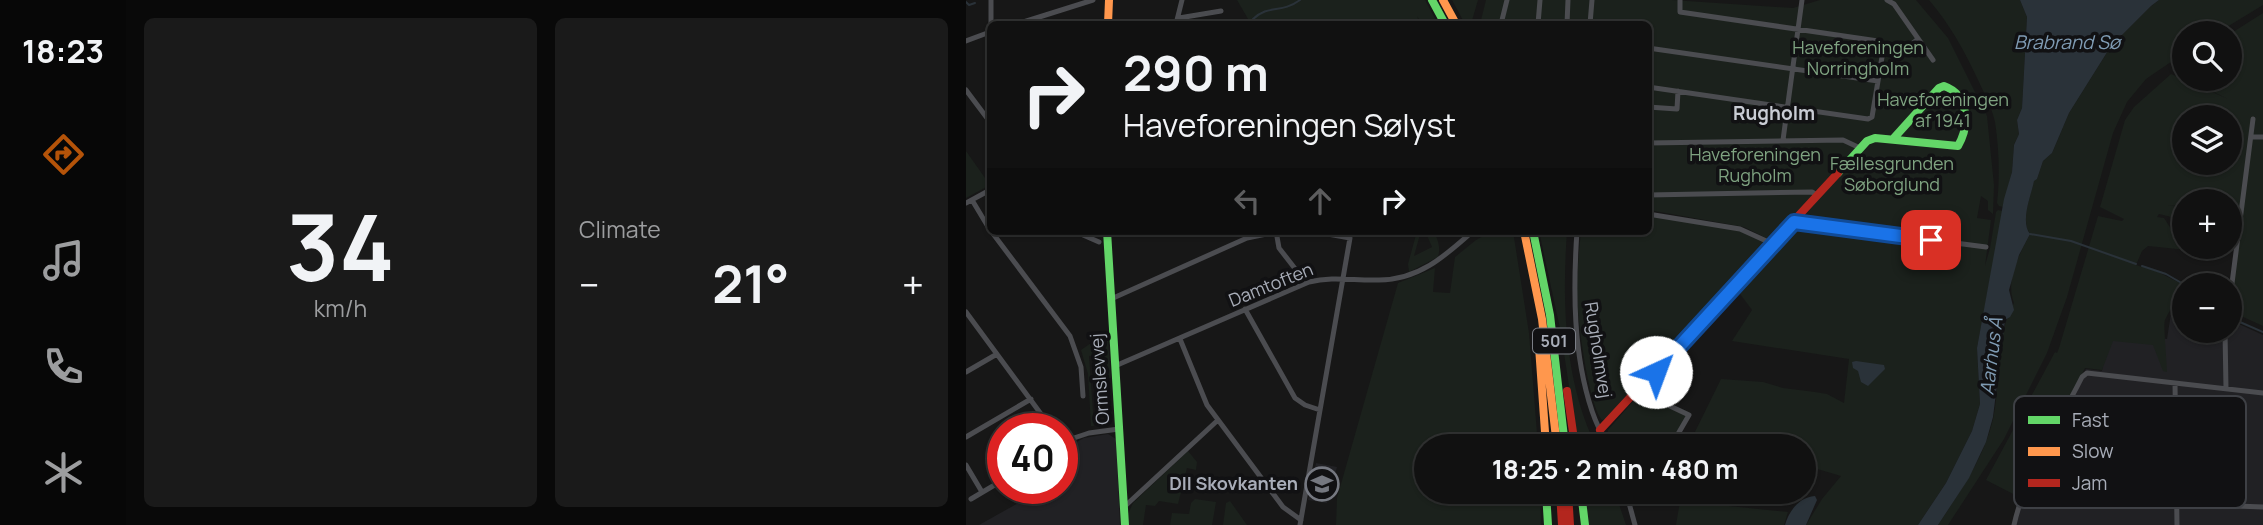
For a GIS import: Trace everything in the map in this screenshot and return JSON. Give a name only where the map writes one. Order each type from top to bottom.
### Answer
[{"type":"main road","points":[[1108,21],[1109,0]]},
{"type":"main road","points":[[1432,0],[1443,21]]},
{"type":"main road","points":[[1443,0],[1454,21]]},
{"type":"main road","points":[[1951,87],[1966,108],[1962,140],[1958,146],[1893,139],[1939,88],[1951,87]]},
{"type":"main road","name":"Rugholmvej","points":[[1600,430],[1860,148],[1870,139],[1893,139]]},
{"type":"main road","name":"Ormslevvej","points":[[1107,235],[1125,525]]},
{"type":"main road","points":[[1529,235],[1556,321],[1570,434]]},
{"type":"main road","points":[[1529,235],[1545,434]]},
{"type":"main road","name":"501","points":[[1529,235],[1556,434]]},
{"type":"main road","points":[[1547,504],[1548,525]]},
{"type":"main road","points":[[1561,504],[1562,525]]},
{"type":"main road","points":[[1569,504],[1570,525]]},
{"type":"main road","points":[[1581,504],[1583,525]]},
{"type":"street","points":[[990,21],[991,0]]},
{"type":"street","points":[[1029,21],[1045,17],[1076,2],[1093,0]]},
{"type":"street","points":[[1182,0],[1178,21],[1221,11]]},
{"type":"street","points":[[1503,21],[1507,0]]},
{"type":"street","points":[[1538,21],[1540,0]]},
{"type":"street","points":[[1567,21],[1569,0]]},
{"type":"street","points":[[1590,21],[1592,0]]},
{"type":"street","points":[[1680,0],[1680,12],[1878,41],[1896,57],[1918,38]]},
{"type":"street","points":[[1887,0],[1894,4],[1933,60]]},
{"type":"street","points":[[1783,140],[1802,1]]},
{"type":"street","points":[[1045,17],[1046,21]]},
{"type":"street","points":[[966,40],[987,33]]},
{"type":"street","points":[[1652,88],[1860,118],[1872,117],[1884,45]]},
{"type":"street","points":[[1652,49],[1878,81]]},
{"type":"street","points":[[966,90],[987,118]]},
{"type":"street","points":[[1652,107],[1677,109],[1678,91]]},
{"type":"street","points":[[2233,273],[2253,119]]},
{"type":"street","points":[[2251,137],[2263,137]]},
{"type":"street","points":[[1652,143],[1843,140],[1860,148]]},
{"type":"street","points":[[987,192],[969,201],[987,226]]},
{"type":"street","points":[[1652,195],[1812,192],[1817,195]]},
{"type":"street","points":[[1652,215],[1740,229],[1773,244]]},
{"type":"street","points":[[1794,222],[1986,247]]},
{"type":"street","points":[[994,235],[1070,336],[1081,367],[1083,396]]},
{"type":"street","points":[[1083,235],[1099,242]]},
{"type":"street","points":[[1111,299],[1247,238],[1262,235]]},
{"type":"street","points":[[1277,235],[1279,248],[1300,275]]},
{"type":"street","points":[[1300,523],[1350,238],[1333,235]]},
{"type":"street","name":"Damtoften","points":[[1115,366],[1309,282],[1343,278],[1379,281],[1415,274],[1441,259],[1468,235]]},
{"type":"street","name":"Rugholmvej","points":[[1577,235],[1574,308],[1586,391],[1602,434]]},
{"type":"street","points":[[1245,309],[1295,398],[1320,410]]},
{"type":"street","points":[[966,312],[1041,413]]},
{"type":"street","points":[[1180,339],[1203,398],[1287,512],[1300,523]]},
{"type":"street","points":[[2225,343],[2226,389]]},
{"type":"street","points":[[966,372],[997,354]]},
{"type":"street","points":[[2072,396],[2082,377],[2090,373],[2263,393]]},
{"type":"street","points":[[2175,383],[2175,396]]},
{"type":"street","name":"Rugholmvej","points":[[1638,391],[1689,415],[1678,434]]},
{"type":"street","points":[[966,437],[1031,398]]},
{"type":"street","points":[[1124,507],[1218,420]]},
{"type":"street","points":[[1078,438],[1096,431],[1119,429]]},
{"type":"street","points":[[966,465],[982,492]]},
{"type":"street","points":[[971,499],[987,489]]},
{"type":"street","points":[[1630,504],[1635,525]]},
{"type":"street","points":[[2014,525],[2019,508]]},
{"type":"shaded area","points":[[2172,310],[2172,343],[2242,343],[2242,325],[2263,335],[2263,525],[2012,525],[2016,508],[2246,508],[2246,396],[2072,396],[2086,369],[2102,371],[2106,332],[2167,339]]},
{"type":"shaded area","points":[[1108,434],[1116,439],[1120,525],[979,525],[1016,504],[1078,504],[1078,441]]},
{"type":"shaded area","name":"DII Skovkanten","points":[[1316,463],[1337,467],[1327,503],[1308,500]]},
{"type":"green space","points":[[1237,0],[1425,0],[1436,21],[1420,21],[1417,16],[1419,21],[1249,21]]},
{"type":"green space","points":[[1452,0],[1478,0],[1472,21],[1463,21]]},
{"type":"green space","points":[[1486,0],[1672,0],[1793,8],[1820,0],[1916,0],[1948,38],[1987,116],[1994,185],[1993,214],[1988,210],[1988,201],[1981,196],[1977,218],[1991,220],[1985,266],[1996,212],[2003,211],[1977,348],[1980,404],[1972,431],[1946,483],[1918,525],[1806,525],[1841,476],[1816,469],[1816,434],[1694,434],[1721,379],[1763,382],[1783,388],[1827,394],[1844,403],[1849,359],[1732,341],[1752,310],[1737,290],[1776,243],[1744,227],[1652,211],[1652,21],[1481,21]]},
{"type":"green space","points":[[1929,0],[2020,0],[2027,17],[2022,108],[2017,120],[2019,134],[2014,145],[2012,172],[2003,207],[1997,203],[1998,152],[1992,112],[1963,50]]},
{"type":"green space","points":[[2159,0],[2263,0],[2263,5],[2237,21],[2172,21],[2172,61],[2146,79],[2127,102],[2113,133],[2067,297],[2047,353],[2026,396],[2014,396],[2014,419],[2004,439],[1948,525],[1938,525],[1971,472],[1990,429],[1996,400],[2001,343],[2014,303],[2012,277],[2030,234],[2026,215],[2034,180],[2037,179],[2043,161],[2052,153],[2069,113],[2111,46]]},
{"type":"green space","points":[[2263,13],[2263,326],[2242,316],[2242,273],[2234,273],[2235,259],[2242,259],[2242,189],[2172,189],[2172,206],[2168,205],[2172,206],[2172,217],[2159,214],[2157,217],[2164,218],[2172,230],[2172,248],[2148,246],[2142,251],[2136,265],[2172,279],[2172,306],[2165,320],[2167,372],[2163,371],[2153,345],[2113,341],[2102,370],[2085,368],[2071,396],[2031,396],[2055,352],[2057,353],[2098,216],[2122,221],[2124,219],[2100,207],[2125,120],[2134,107],[2171,74],[2172,91],[2210,91],[2228,99],[2212,91],[2242,91],[2242,26]]},
{"type":"green space","points":[[966,151],[987,181],[987,187],[966,198]]},
{"type":"green space","points":[[1652,216],[1740,231],[1763,241],[1766,248],[1611,418],[1602,420],[1592,396],[1584,359],[1577,284],[1581,235],[1652,235]]},
{"type":"green space","points":[[1416,235],[1420,235],[1414,256],[1432,247],[1427,235],[1436,235],[1439,244],[1438,257],[1409,272],[1408,264]]},
{"type":"green space","points":[[1485,235],[1514,235],[1529,333],[1537,434],[1414,434],[1414,504],[1540,504],[1541,525],[1336,525],[1337,498],[1398,283],[1435,268],[1433,292],[1450,293],[1455,257]]},
{"type":"green space","points":[[1540,235],[1567,235],[1565,286],[1571,368],[1591,434],[1576,434],[1561,333]]},
{"type":"green space","points":[[1108,340],[1111,378],[1107,378],[1104,355],[1089,356],[1094,426],[1091,426],[1088,374],[1081,350],[1091,343]]},
{"type":"green space","points":[[1642,391],[1689,412],[1676,434],[1607,434]]},
{"type":"green space","points":[[2014,428],[2014,494],[1986,480]]},
{"type":"green space","points":[[1188,451],[1197,462],[1196,470],[1187,468],[1178,504],[1159,501],[1155,506],[1146,505],[1143,525],[1129,525],[1128,514],[1133,503]]},
{"type":"green space","points":[[1195,499],[1216,502],[1212,525],[1170,525],[1172,513],[1189,514],[1191,503]]},
{"type":"green space","points":[[1230,501],[1247,525],[1223,525],[1226,503]]},
{"type":"green space","points":[[1585,504],[1619,504],[1626,525],[1588,525]]},
{"type":"green space","points":[[1680,504],[1709,504],[1788,512],[1784,525],[1676,525]]},
{"type":"water","name":"Brabrand Sø","points":[[2020,0],[2159,0],[2111,46],[2069,113],[2052,153],[2043,161],[2027,208],[2026,222],[2030,234],[2019,255],[2009,290],[2014,310],[2005,320],[1993,417],[1986,442],[1969,478],[1938,525],[1918,525],[1946,483],[1972,431],[1980,404],[1977,348],[2004,199],[2012,172],[2014,145],[2019,134],[2017,120],[2022,108],[2027,17]]},
{"type":"water","points":[[1852,362],[1884,365],[1885,369],[1868,386],[1861,382],[1858,371],[1853,368]]},
{"type":"water","points":[[1815,504],[1806,525],[1785,525],[1789,515],[1796,506]]},
{"type":"waterway","points":[[1253,19],[1259,14],[1287,7],[1300,0]]},
{"type":"waterway","points":[[966,2],[969,5],[975,3]]},
{"type":"waterway","points":[[2030,234],[2071,241],[2136,264]]},
{"type":"waterway","points":[[2142,266],[2172,277]]},
{"type":"waterway","points":[[2242,323],[2263,332]]},
{"type":"traffic: fast","points":[[1432,0],[1443,21]]},
{"type":"traffic: fast","points":[[1838,173],[1867,141],[1875,138],[1958,146],[1964,129],[1963,103],[1952,90],[1944,86],[1939,88],[1893,139]]},
{"type":"traffic: fast","points":[[1107,235],[1125,525]]},
{"type":"traffic: fast","points":[[1534,235],[1550,315],[1564,434]]},
{"type":"traffic: fast","points":[[1547,504],[1548,525]]},
{"type":"traffic: fast","points":[[1582,504],[1585,525]]},
{"type":"traffic: slow","points":[[1108,21],[1109,0]]},
{"type":"traffic: slow","points":[[1443,0],[1454,21]]},
{"type":"traffic: slow","points":[[1525,235],[1542,319],[1556,434]]},
{"type":"traffic: slow","points":[[1539,347],[1545,434]]},
{"type":"traffic: jam","points":[[1600,430],[1838,173]]},
{"type":"traffic: jam","points":[[1567,391],[1573,434]]},
{"type":"traffic: jam","points":[[1561,504],[1562,525]]},
{"type":"traffic: jam","points":[[1569,504],[1570,525]]},
{"type":"place","name":"DII Skovkanten","points":[[1322,484]]},
{"type":"district","name":"Rugholm","points":[[1774,113]]},
{"type":"route","points":[[1656,372],[1794,222],[1931,240]]},
{"type":"park label","name":"Haveforeningen Norringholm","points":[[1858,58]]},
{"type":"park label","name":"Haveforeningen af 1941","points":[[1943,110]]},
{"type":"park label","name":"Haveforeningen Rugholm","points":[[1755,165]]},
{"type":"park label","name":"Fællesgrunden Søborglund","points":[[1892,174]]},
{"type":"water label","name":"Aarhus Å","points":[[1991,356]]}]
